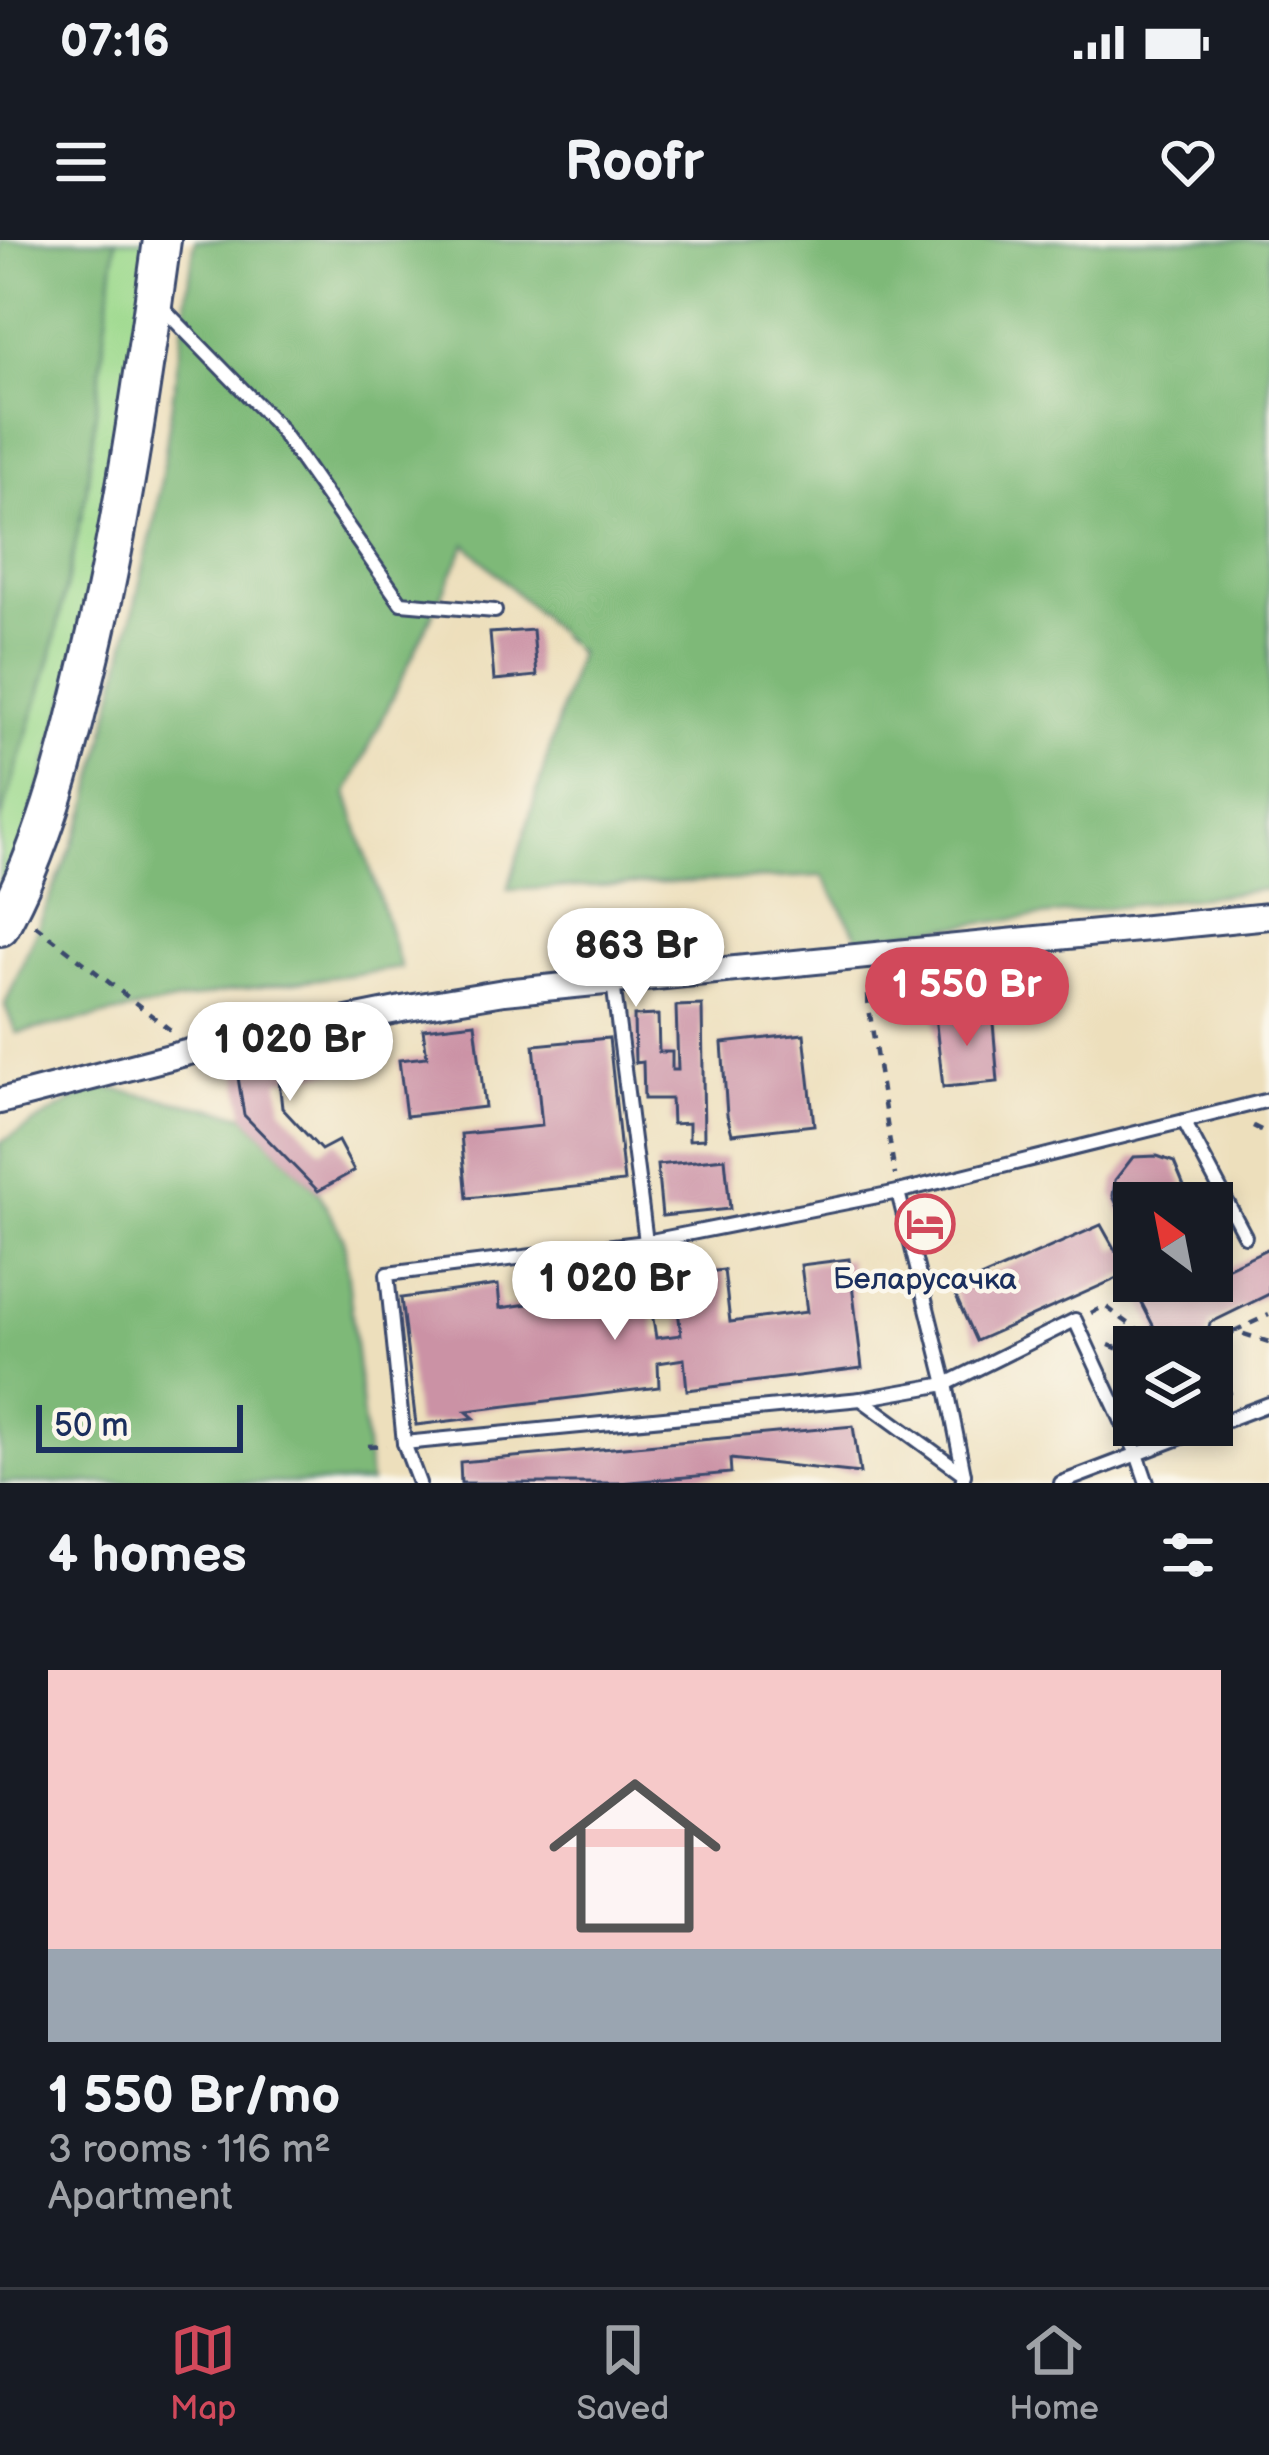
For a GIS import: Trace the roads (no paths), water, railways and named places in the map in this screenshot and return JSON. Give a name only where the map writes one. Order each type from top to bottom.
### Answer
[{"type":"street","points":[[0,927],[34,854],[67,756],[118,534],[163,240]]},
{"type":"street","points":[[0,1101],[197,1050],[504,992],[1269,916]]},
{"type":"lane","points":[[154,299],[277,425],[401,603],[495,611]]},
{"type":"lane","points":[[613,982],[646,1242]]},
{"type":"lane","points":[[419,1483],[404,1443],[387,1274],[646,1242],[898,1192],[1269,1100]]},
{"type":"lane","points":[[1184,1121],[1245,1236]]},
{"type":"lane","points":[[898,1192],[946,1384],[963,1479]]},
{"type":"lane","points":[[404,1443],[862,1399],[946,1384],[1075,1320],[1147,1483]]},
{"type":"lane","points":[[862,1399],[963,1479]]},
{"type":"lane","points":[[1061,1483],[1269,1404]]},
{"type":"place","name":"Беларусачка","points":[[925,1224]]}]
